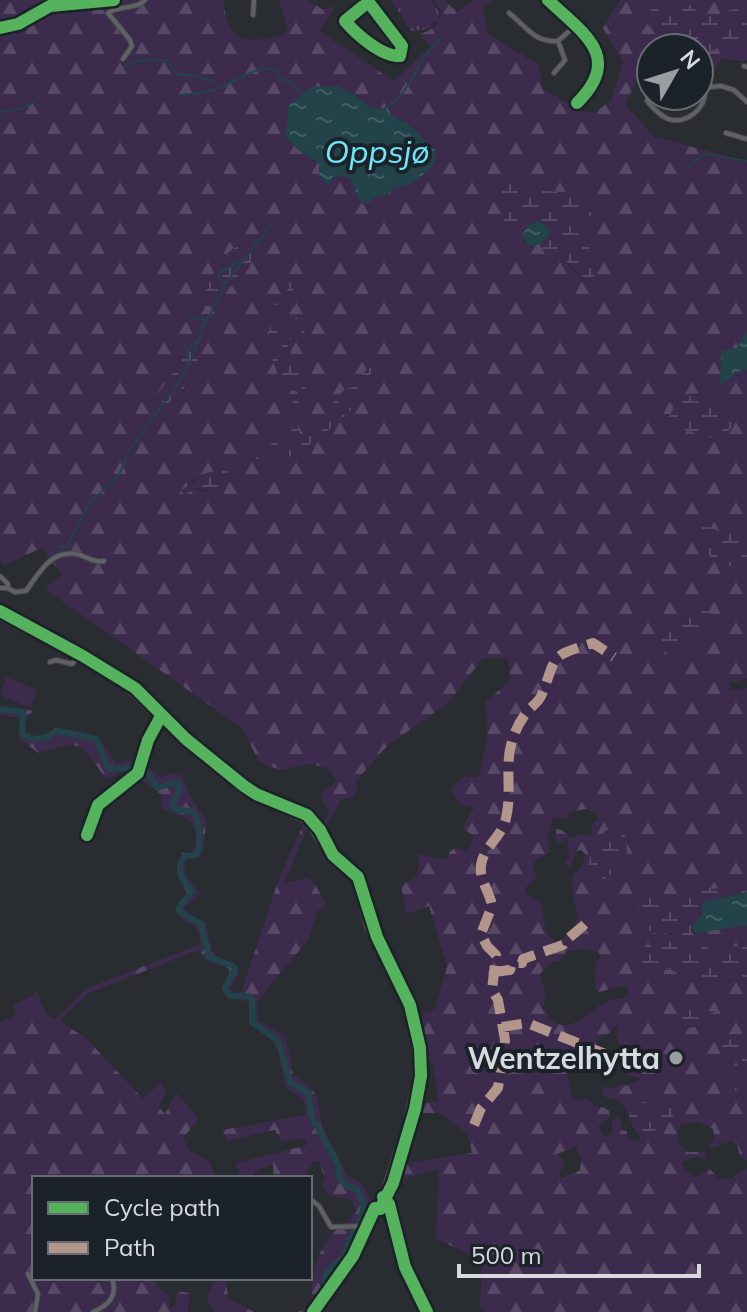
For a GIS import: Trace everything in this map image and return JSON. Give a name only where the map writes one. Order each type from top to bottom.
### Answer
[{"type":"main road","points":[[0,616],[132,690],[192,749],[242,789],[308,821],[332,859],[356,882],[368,926],[406,1005],[417,1055],[411,1106],[383,1197],[362,1225],[352,1263],[319,1308]]},
{"type":"street","points":[[0,28],[18,24],[50,6],[76,1],[114,0]]},
{"type":"street","points":[[123,59],[132,46],[108,13],[113,9],[139,5],[145,0]]},
{"type":"street","points":[[253,15],[254,0]]},
{"type":"street","points":[[548,0],[593,43],[599,61],[595,81],[577,103]]},
{"type":"street","points":[[368,1],[402,46],[400,56],[393,56],[371,43],[345,21],[368,1]]},
{"type":"street","points":[[509,13],[539,40],[558,41],[575,26]]},
{"type":"street","points":[[554,73],[565,60],[558,41]]},
{"type":"street","points":[[715,85],[734,90],[747,102]]},
{"type":"street","points":[[657,112],[675,120],[696,112]]},
{"type":"street","points":[[726,133],[747,139]]},
{"type":"street","points":[[0,588],[26,591],[44,565],[60,556],[71,554],[97,562],[104,561]]},
{"type":"street","points":[[0,576],[8,583],[7,588]]},
{"type":"street","points":[[50,662],[56,660],[72,664],[78,657]]},
{"type":"street","points":[[87,835],[98,805],[132,780],[140,769],[148,740],[160,718]]},
{"type":"street","points":[[383,1197],[389,1204],[410,1282],[427,1312]]},
{"type":"street","points":[[312,1201],[319,1206],[331,1227],[362,1225]]},
{"type":"street","points":[[28,1274],[38,1294],[35,1312]]},
{"type":"street","points":[[93,1312],[113,1298],[112,1280]]},
{"type":"green space","points":[[0,0],[224,0],[229,26],[243,38],[252,40],[288,31],[279,0],[308,0],[323,10],[332,6],[335,9],[319,31],[394,81],[430,47],[420,34],[439,20],[441,11],[433,0],[444,0],[457,12],[474,0],[491,0],[483,9],[488,34],[539,65],[543,89],[579,111],[595,113],[612,99],[623,62],[603,28],[620,0],[747,0],[747,61],[721,59],[715,67],[715,32],[635,32],[635,84],[625,104],[653,136],[747,162],[747,331],[737,348],[721,351],[720,385],[747,369],[747,531],[720,532],[701,524],[719,562],[747,572],[747,678],[736,682],[729,680],[730,690],[747,688],[747,887],[721,891],[685,886],[678,894],[664,901],[654,897],[631,908],[641,916],[649,930],[674,935],[664,946],[642,947],[637,951],[645,973],[668,969],[701,981],[747,979],[747,1067],[722,1069],[720,1079],[747,1100],[747,1160],[740,1157],[737,1144],[731,1141],[711,1149],[713,1129],[699,1122],[682,1123],[677,1132],[679,1144],[687,1152],[706,1152],[704,1159],[699,1156],[681,1162],[684,1169],[696,1178],[709,1168],[719,1179],[730,1179],[747,1168],[747,1312],[488,1312],[480,1307],[482,1260],[436,1239],[439,1169],[396,1180],[400,1164],[472,1153],[468,1134],[440,1113],[423,1113],[418,1104],[438,1101],[433,1065],[422,1054],[415,1014],[434,1010],[447,967],[429,906],[406,914],[401,885],[417,877],[417,854],[446,860],[450,851],[456,848],[467,851],[474,836],[462,828],[474,808],[460,802],[451,789],[462,777],[479,777],[487,737],[486,701],[510,681],[508,658],[483,658],[447,704],[388,745],[356,781],[354,797],[341,799],[324,830],[321,827],[329,812],[320,795],[337,781],[328,768],[309,764],[280,770],[259,762],[243,729],[45,589],[62,574],[41,548],[5,565],[0,560]],"holes":[[[338,86],[372,107],[385,108],[413,128],[395,187],[384,197],[357,192],[351,179],[339,175],[332,179],[330,185],[319,171],[320,163],[286,139],[290,114],[298,98],[313,89]],[[505,179],[542,190],[585,195],[594,217],[584,217],[578,225],[582,236],[583,280],[560,256],[542,249],[548,244],[545,231],[537,226],[523,245],[516,241],[507,226]],[[269,230],[249,268],[228,289],[218,308],[215,270],[234,247]],[[301,316],[302,322],[285,341],[301,379],[279,379],[272,350],[273,323],[279,324]],[[196,344],[201,358],[185,391],[166,404],[153,400],[175,371],[176,353]],[[374,371],[363,384],[365,394],[331,428],[296,454],[258,453],[293,429],[297,405],[292,402],[305,381],[308,382],[297,418],[299,432],[302,437],[318,426],[336,398]],[[701,393],[731,411],[698,435],[688,429],[673,408],[690,394]],[[206,473],[218,486],[208,492],[192,489],[190,482]],[[689,618],[661,650],[658,634]],[[585,809],[597,813],[598,820],[592,823],[591,836],[581,834],[571,838],[556,829],[556,842],[560,843],[565,838],[568,841],[569,858],[564,861],[571,869],[575,852],[581,850],[585,854],[583,864],[573,875],[572,891],[578,916],[574,932],[556,942],[546,930],[542,904],[525,893],[526,887],[537,876],[532,866],[549,853],[548,838],[553,818],[568,818],[569,813]],[[617,826],[626,853],[606,879],[593,879],[588,874],[589,866],[593,853]],[[584,949],[598,952],[601,955],[596,963],[595,989],[599,992],[622,986],[628,988],[628,994],[624,998],[608,1001],[574,1023],[554,1023],[543,1008],[546,995],[540,974],[551,962],[560,961],[566,952]],[[618,1027],[616,1035],[621,1048],[617,1056],[597,1045],[598,1038]],[[586,1049],[641,1079],[626,1086],[603,1087],[601,1093],[624,1106],[640,1135],[639,1140],[627,1139],[627,1131],[621,1130],[622,1123],[614,1114],[616,1119],[612,1120],[612,1133],[605,1137],[598,1126],[610,1117],[609,1111],[596,1107],[586,1098],[578,1101],[571,1095],[566,1065],[574,1054]],[[576,1147],[581,1160],[580,1170],[560,1179],[560,1171],[566,1165],[557,1154]]]},
{"type":"green space","points":[[391,0],[430,0],[439,12],[439,20],[431,24],[430,29],[411,31]]},
{"type":"green space","points":[[668,0],[685,0],[695,10],[711,15],[738,9],[747,11],[747,39],[715,49],[715,32],[656,32],[643,20],[644,14]]},
{"type":"green space","points":[[505,179],[541,190],[585,195],[605,210],[599,215],[585,217],[578,225],[597,263],[597,273],[588,282],[560,256],[541,249],[548,243],[545,231],[537,226],[523,245],[511,236],[500,201],[499,185]]},
{"type":"green space","points":[[270,229],[249,268],[228,289],[218,308],[204,305],[210,281],[228,253]]},
{"type":"green space","points":[[299,277],[298,286],[288,295],[288,299],[293,299],[296,305],[270,315],[287,291],[288,284]]},
{"type":"green space","points":[[302,316],[305,331],[301,339],[285,341],[299,368],[302,386],[307,374],[297,423],[301,437],[318,426],[336,398],[352,387],[369,367],[374,370],[363,384],[366,395],[296,455],[255,462],[258,453],[293,429],[296,405],[292,403],[298,392],[284,382],[274,364],[270,343],[271,324]]},
{"type":"green space","points":[[196,344],[201,358],[189,381],[175,399],[159,407],[153,400],[175,371],[176,353]]},
{"type":"green space","points":[[701,393],[731,411],[734,424],[722,439],[667,423],[679,402]]},
{"type":"green space","points":[[229,469],[218,486],[208,492],[199,488],[185,494],[180,491],[206,473]]},
{"type":"green space","points":[[701,524],[720,532],[747,531],[747,572],[720,562],[705,552],[694,526]]},
{"type":"green space","points":[[698,602],[718,621],[714,627],[673,656],[660,650],[658,634],[689,619]]},
{"type":"green space","points":[[6,677],[38,690],[30,708],[0,695]]},
{"type":"green space","points":[[0,709],[33,711],[25,720],[25,734],[41,738],[56,728],[86,733],[103,745],[116,764],[126,760],[141,767],[142,763],[161,777],[172,773],[182,776],[191,798],[206,820],[204,848],[198,858],[186,859],[185,864],[188,878],[200,894],[184,908],[188,915],[206,923],[211,952],[238,967],[239,973],[230,989],[233,993],[242,991],[279,878],[305,821],[309,824],[284,883],[307,878],[315,884],[327,907],[317,911],[309,939],[257,1001],[258,1020],[286,1038],[293,1075],[316,1095],[323,1129],[348,1176],[363,1185],[375,1209],[346,1261],[311,1312],[298,1312],[312,1306],[313,1276],[318,1258],[334,1232],[349,1220],[356,1209],[351,1200],[327,1194],[322,1184],[325,1179],[319,1161],[313,1161],[306,1176],[274,1176],[273,1164],[254,1172],[253,1176],[240,1176],[236,1163],[308,1145],[305,1138],[281,1141],[275,1130],[227,1141],[222,1130],[306,1115],[306,1110],[301,1098],[286,1089],[273,1040],[249,1022],[249,1002],[230,998],[224,993],[222,989],[230,971],[228,968],[206,961],[198,950],[89,993],[59,1021],[86,1038],[143,1099],[161,1082],[166,1093],[159,1107],[165,1114],[176,1093],[199,1119],[183,1138],[190,1151],[209,1160],[215,1176],[32,1176],[32,1280],[158,1280],[156,1285],[170,1296],[169,1307],[175,1308],[177,1291],[189,1293],[188,1312],[0,1312],[0,1023],[17,1014],[13,1005],[37,993],[46,1014],[55,1019],[88,988],[201,944],[197,927],[182,919],[175,909],[187,892],[177,868],[182,853],[191,854],[195,845],[195,830],[190,821],[161,808],[162,795],[138,777],[140,771],[138,775],[129,769],[106,779],[85,751],[73,745],[38,753],[19,738],[21,718],[0,715]]},
{"type":"green space","points":[[617,826],[626,837],[627,853],[614,871],[599,884],[594,884],[588,874],[590,857],[605,831]]},
{"type":"green space","points":[[685,886],[716,889],[747,887],[747,892],[701,907],[702,915],[691,928],[695,938],[713,952],[726,947],[747,946],[747,979],[701,981],[669,969],[645,973],[634,962],[633,957],[642,947],[664,946],[674,935],[662,931],[653,934],[633,908],[630,900],[633,894],[648,892],[664,901],[678,894]]},
{"type":"green space","points":[[747,925],[747,946],[726,947],[713,952],[695,938],[691,928],[698,933]]},
{"type":"green space","points":[[686,1005],[699,1012],[715,1011],[695,1027],[678,1030],[675,1027],[677,1014]]},
{"type":"green space","points":[[743,1033],[747,1036],[747,1066],[726,1058],[718,1046]]},
{"type":"green space","points":[[747,1067],[747,1100],[714,1074],[715,1068]]},
{"type":"green space","points":[[645,1102],[663,1108],[673,1103],[681,1106],[681,1110],[644,1136],[635,1132],[635,1123],[629,1116],[635,1103]]},
{"type":"green space","points":[[216,1280],[226,1280],[228,1298],[254,1312],[216,1312],[207,1300]]},
{"type":"water","name":"Oppsjø","points":[[338,86],[372,107],[385,108],[413,128],[436,151],[434,165],[411,183],[395,187],[384,197],[380,194],[366,204],[359,200],[351,179],[339,175],[332,179],[330,186],[319,177],[320,163],[306,156],[286,138],[288,106],[310,87]]},
{"type":"water","points":[[538,221],[550,229],[549,237],[529,246],[524,233],[528,226]]},
{"type":"water","points":[[747,331],[747,369],[720,386],[721,351],[737,348]]},
{"type":"water","points":[[747,892],[747,925],[697,933],[691,928],[702,915],[702,902]]},
{"type":"waterway","points":[[385,108],[404,91],[426,54],[443,37]]},
{"type":"waterway","points":[[126,67],[150,59],[166,60],[179,75],[213,81]]},
{"type":"waterway","points":[[181,95],[214,90],[263,69],[276,70],[281,79],[292,82],[299,91]]},
{"type":"waterway","points":[[0,112],[24,108],[37,100]]},
{"type":"waterway","points":[[683,170],[705,154],[747,161]]},
{"type":"waterway","points":[[45,562],[61,547],[67,546],[89,504],[119,475],[130,449],[189,365],[202,330],[226,283],[273,223]]},
{"type":"waterway","points":[[226,283],[219,278],[220,272],[242,260]]},
{"type":"waterway","points":[[189,316],[207,321]]},
{"type":"waterway","points":[[188,365],[187,350],[197,341]]},
{"type":"waterway","points":[[0,709],[23,712],[22,734],[32,738],[44,738],[58,731],[96,739],[108,768],[140,768],[157,788],[173,783],[180,788],[172,805],[175,809],[194,812],[199,827],[197,854],[184,857],[180,867],[181,875],[192,891],[179,911],[201,924],[209,957],[235,969],[225,988],[230,996],[249,996],[252,1000],[252,1022],[278,1041],[290,1082],[308,1093],[312,1118],[339,1166],[338,1175],[345,1184],[358,1191],[364,1205],[344,1256],[326,1274],[322,1312]]},
{"type":"waterway","points":[[170,784],[176,779],[181,783],[180,788]]},
{"type":"waterway","points":[[149,1280],[154,1284]]},
{"type":"marked path","points":[[474,1125],[481,1108],[498,1088],[505,1040],[498,1000],[492,990],[496,955],[481,934],[492,906],[481,865],[506,818],[512,741],[527,712],[541,697],[557,658],[593,643],[614,657]]},
{"type":"marked path","points":[[494,972],[510,970],[512,963],[522,963],[523,959],[563,945],[585,924]]},
{"type":"marked path","points":[[502,1027],[527,1023],[623,1061]]},
{"type":"cycle path","points":[[0,28],[18,24],[50,6],[114,0]]},
{"type":"cycle path","points":[[367,0],[402,46],[400,56],[378,49],[345,21],[368,2]]},
{"type":"cycle path","points":[[548,0],[585,35],[598,59],[591,87],[577,103]]},
{"type":"cycle path","points":[[0,611],[135,688],[186,739],[256,794],[307,815],[320,830],[333,855],[358,877],[377,937],[410,1005],[420,1048],[421,1076],[415,1109],[393,1183],[380,1209],[375,1208],[353,1256],[313,1312]]},
{"type":"cycle path","points":[[87,835],[98,805],[138,773],[148,740],[160,718]]},
{"type":"cycle path","points":[[383,1197],[389,1204],[405,1267],[427,1312]]},
{"type":"place","name":"Wentzelhytta","points":[[676,1058]]}]
